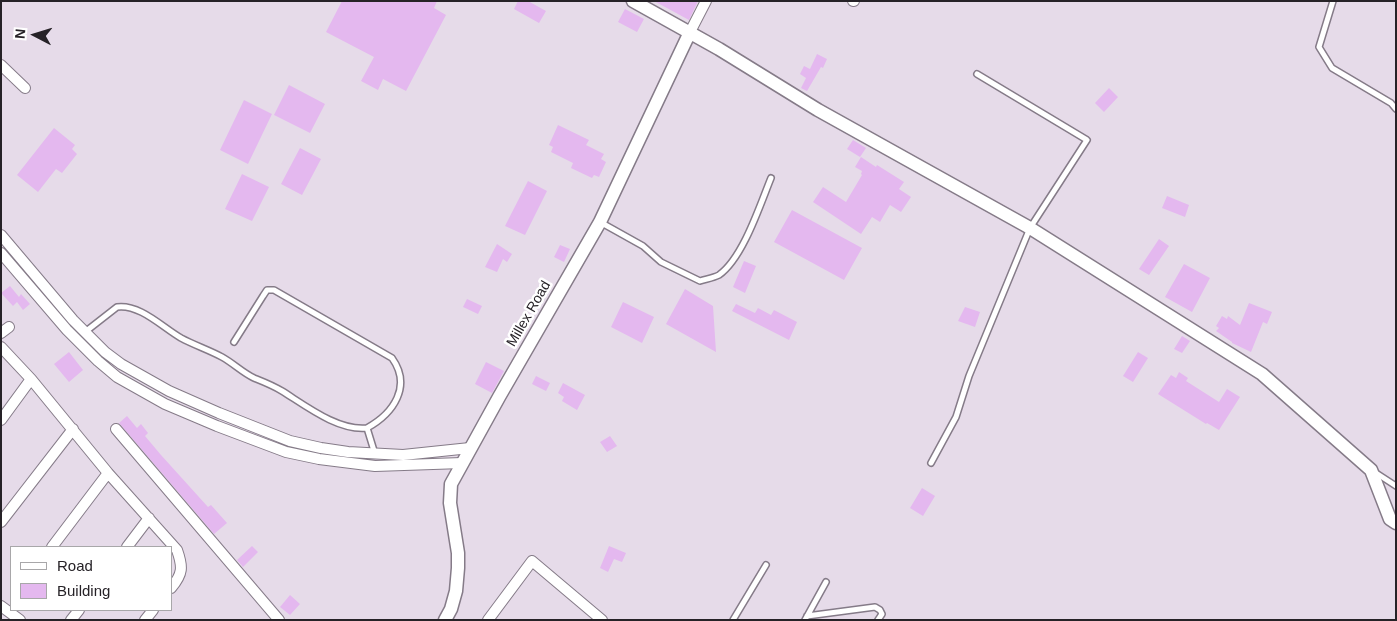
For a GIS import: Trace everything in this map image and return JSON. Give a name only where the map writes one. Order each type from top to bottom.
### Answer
[{"type":"street","points":[[633,1],[690,32],[818,110],[1030,228],[1262,374],[1371,470],[1390,519],[1396,523]]},
{"type":"street","points":[[690,32],[706,1]]},
{"type":"street","name":"Millex Road","points":[[445,620],[451,609],[456,591],[458,568],[458,553],[450,503],[451,484],[600,222],[690,32]]},
{"type":"street","points":[[1,65],[25,88]]},
{"type":"street","points":[[1,235],[73,320],[105,352],[121,364],[169,391],[290,441],[321,448],[348,452],[403,455],[470,448]]},
{"type":"street","points":[[1,253],[68,330],[98,361],[117,377],[165,404],[269,446],[310,458],[375,466],[462,463]]},
{"type":"street","points":[[1,347],[177,550],[182,563],[180,578],[172,587]]},
{"type":"street","points":[[1,420],[31,380]]},
{"type":"street","points":[[116,428],[279,620]]},
{"type":"street","points":[[1,522],[73,429]]},
{"type":"street","points":[[53,546],[108,472]]},
{"type":"street","points":[[127,546],[149,518]]},
{"type":"street","points":[[488,620],[532,561],[602,620]]},
{"type":"street","points":[[11,611],[20,620]]},
{"type":"lane","points":[[1333,1],[1319,47],[1325,58],[1332,68],[1391,103],[1396,109]]},
{"type":"lane","points":[[931,463],[956,418],[969,376],[1030,228],[1087,140],[977,74]]},
{"type":"lane","points":[[600,222],[643,246],[661,262],[700,281],[717,276],[729,266],[748,234],[771,178]]},
{"type":"lane","points":[[85,332],[117,307],[124,306],[133,309],[145,314],[181,338],[224,358],[254,378],[267,382],[336,423],[358,429],[367,428],[376,423],[389,412],[396,401],[400,374],[392,358],[274,290],[267,290],[234,342]]},
{"type":"lane","points":[[367,428],[375,454]]},
{"type":"lane","points":[[1371,470],[1396,486]]},
{"type":"lane","points":[[733,620],[766,566]]},
{"type":"lane","points":[[806,618],[826,582]]},
{"type":"lane","points":[[806,618],[875,607],[882,614],[878,620]]},
{"type":"building","points":[[342,1],[437,1],[434,8],[446,15],[406,91],[383,79],[378,90],[361,81],[374,57],[326,32]]},
{"type":"building","points":[[518,1],[528,1],[546,11],[539,23],[514,9]]},
{"type":"building","points":[[654,1],[698,1],[689,20]]},
{"type":"building","points":[[625,9],[644,19],[637,32],[618,22]]},
{"type":"building","points":[[817,54],[827,59],[807,91],[801,88],[806,78],[800,74],[804,66],[810,69]]},
{"type":"building","points":[[289,85],[325,104],[310,133],[274,115]]},
{"type":"building","points":[[1109,88],[1118,97],[1104,112],[1095,103]]},
{"type":"building","points":[[244,100],[272,114],[248,164],[220,150]]},
{"type":"building","points":[[558,125],[589,140],[586,145],[604,154],[601,159],[606,162],[599,177],[594,175],[592,178],[571,168],[573,163],[551,152],[553,147],[549,145]]},
{"type":"building","points":[[54,128],[75,145],[72,149],[77,154],[62,173],[56,169],[38,192],[17,175]]},
{"type":"building","points":[[853,140],[866,148],[860,157],[847,149]]},
{"type":"building","points":[[300,148],[321,159],[302,195],[281,184]]},
{"type":"building","points":[[861,157],[904,182],[899,189],[911,197],[901,212],[890,205],[880,222],[872,217],[861,234],[813,202],[823,187],[846,202],[862,175],[862,171],[855,167]]},
{"type":"building","points":[[242,174],[269,187],[252,221],[225,209]]},
{"type":"building","points":[[528,181],[547,191],[525,235],[505,226]]},
{"type":"building","points":[[1167,196],[1189,205],[1185,217],[1162,208]]},
{"type":"building","points":[[792,210],[862,248],[844,280],[774,242]]},
{"type":"building","points":[[1159,239],[1169,246],[1149,275],[1139,269]]},
{"type":"building","points":[[497,244],[512,254],[507,262],[503,259],[497,272],[485,267]]},
{"type":"building","points":[[560,245],[570,249],[564,262],[554,257]]},
{"type":"building","points":[[744,261],[756,266],[745,293],[733,287]]},
{"type":"building","points":[[1184,264],[1210,278],[1192,312],[1165,297]]},
{"type":"building","points":[[10,286],[19,297],[21,294],[30,304],[23,310],[17,302],[13,306],[1,293]]},
{"type":"building","points":[[685,289],[713,306],[716,352],[666,324]]},
{"type":"building","points":[[467,299],[482,306],[478,314],[463,307]]},
{"type":"building","points":[[623,302],[654,317],[642,343],[611,327]]},
{"type":"building","points":[[1249,303],[1272,312],[1267,324],[1263,322],[1251,352],[1232,343],[1216,331],[1219,328],[1216,326],[1222,316],[1227,319],[1228,316],[1240,325]]},
{"type":"building","points":[[736,304],[755,313],[758,308],[771,315],[774,310],[797,322],[789,340],[732,311]]},
{"type":"building","points":[[965,307],[980,312],[975,327],[958,321]]},
{"type":"building","points":[[1182,336],[1190,341],[1182,353],[1174,349]]},
{"type":"building","points":[[69,352],[83,370],[69,382],[54,364]]},
{"type":"building","points":[[1138,352],[1148,358],[1133,382],[1123,376]]},
{"type":"building","points":[[486,362],[504,371],[492,393],[475,384]]},
{"type":"building","points":[[1179,372],[1188,378],[1186,381],[1219,402],[1227,389],[1240,397],[1219,430],[1158,394],[1171,375],[1176,378]]},
{"type":"building","points":[[536,376],[550,383],[546,391],[532,384]]},
{"type":"building","points":[[563,383],[585,395],[577,410],[562,401],[564,397],[558,393]]},
{"type":"building","points":[[127,416],[137,428],[141,424],[148,433],[145,436],[161,455],[208,507],[211,505],[227,523],[214,534],[119,423]]},
{"type":"building","points":[[610,436],[617,446],[607,452],[600,442]]},
{"type":"building","points":[[922,488],[935,496],[923,516],[910,508]]},
{"type":"building","points":[[252,546],[258,552],[243,567],[237,560]]},
{"type":"building","points":[[609,546],[626,553],[622,562],[614,559],[608,572],[600,568]]},
{"type":"building","points":[[290,595],[300,604],[290,615],[280,607]]}]
